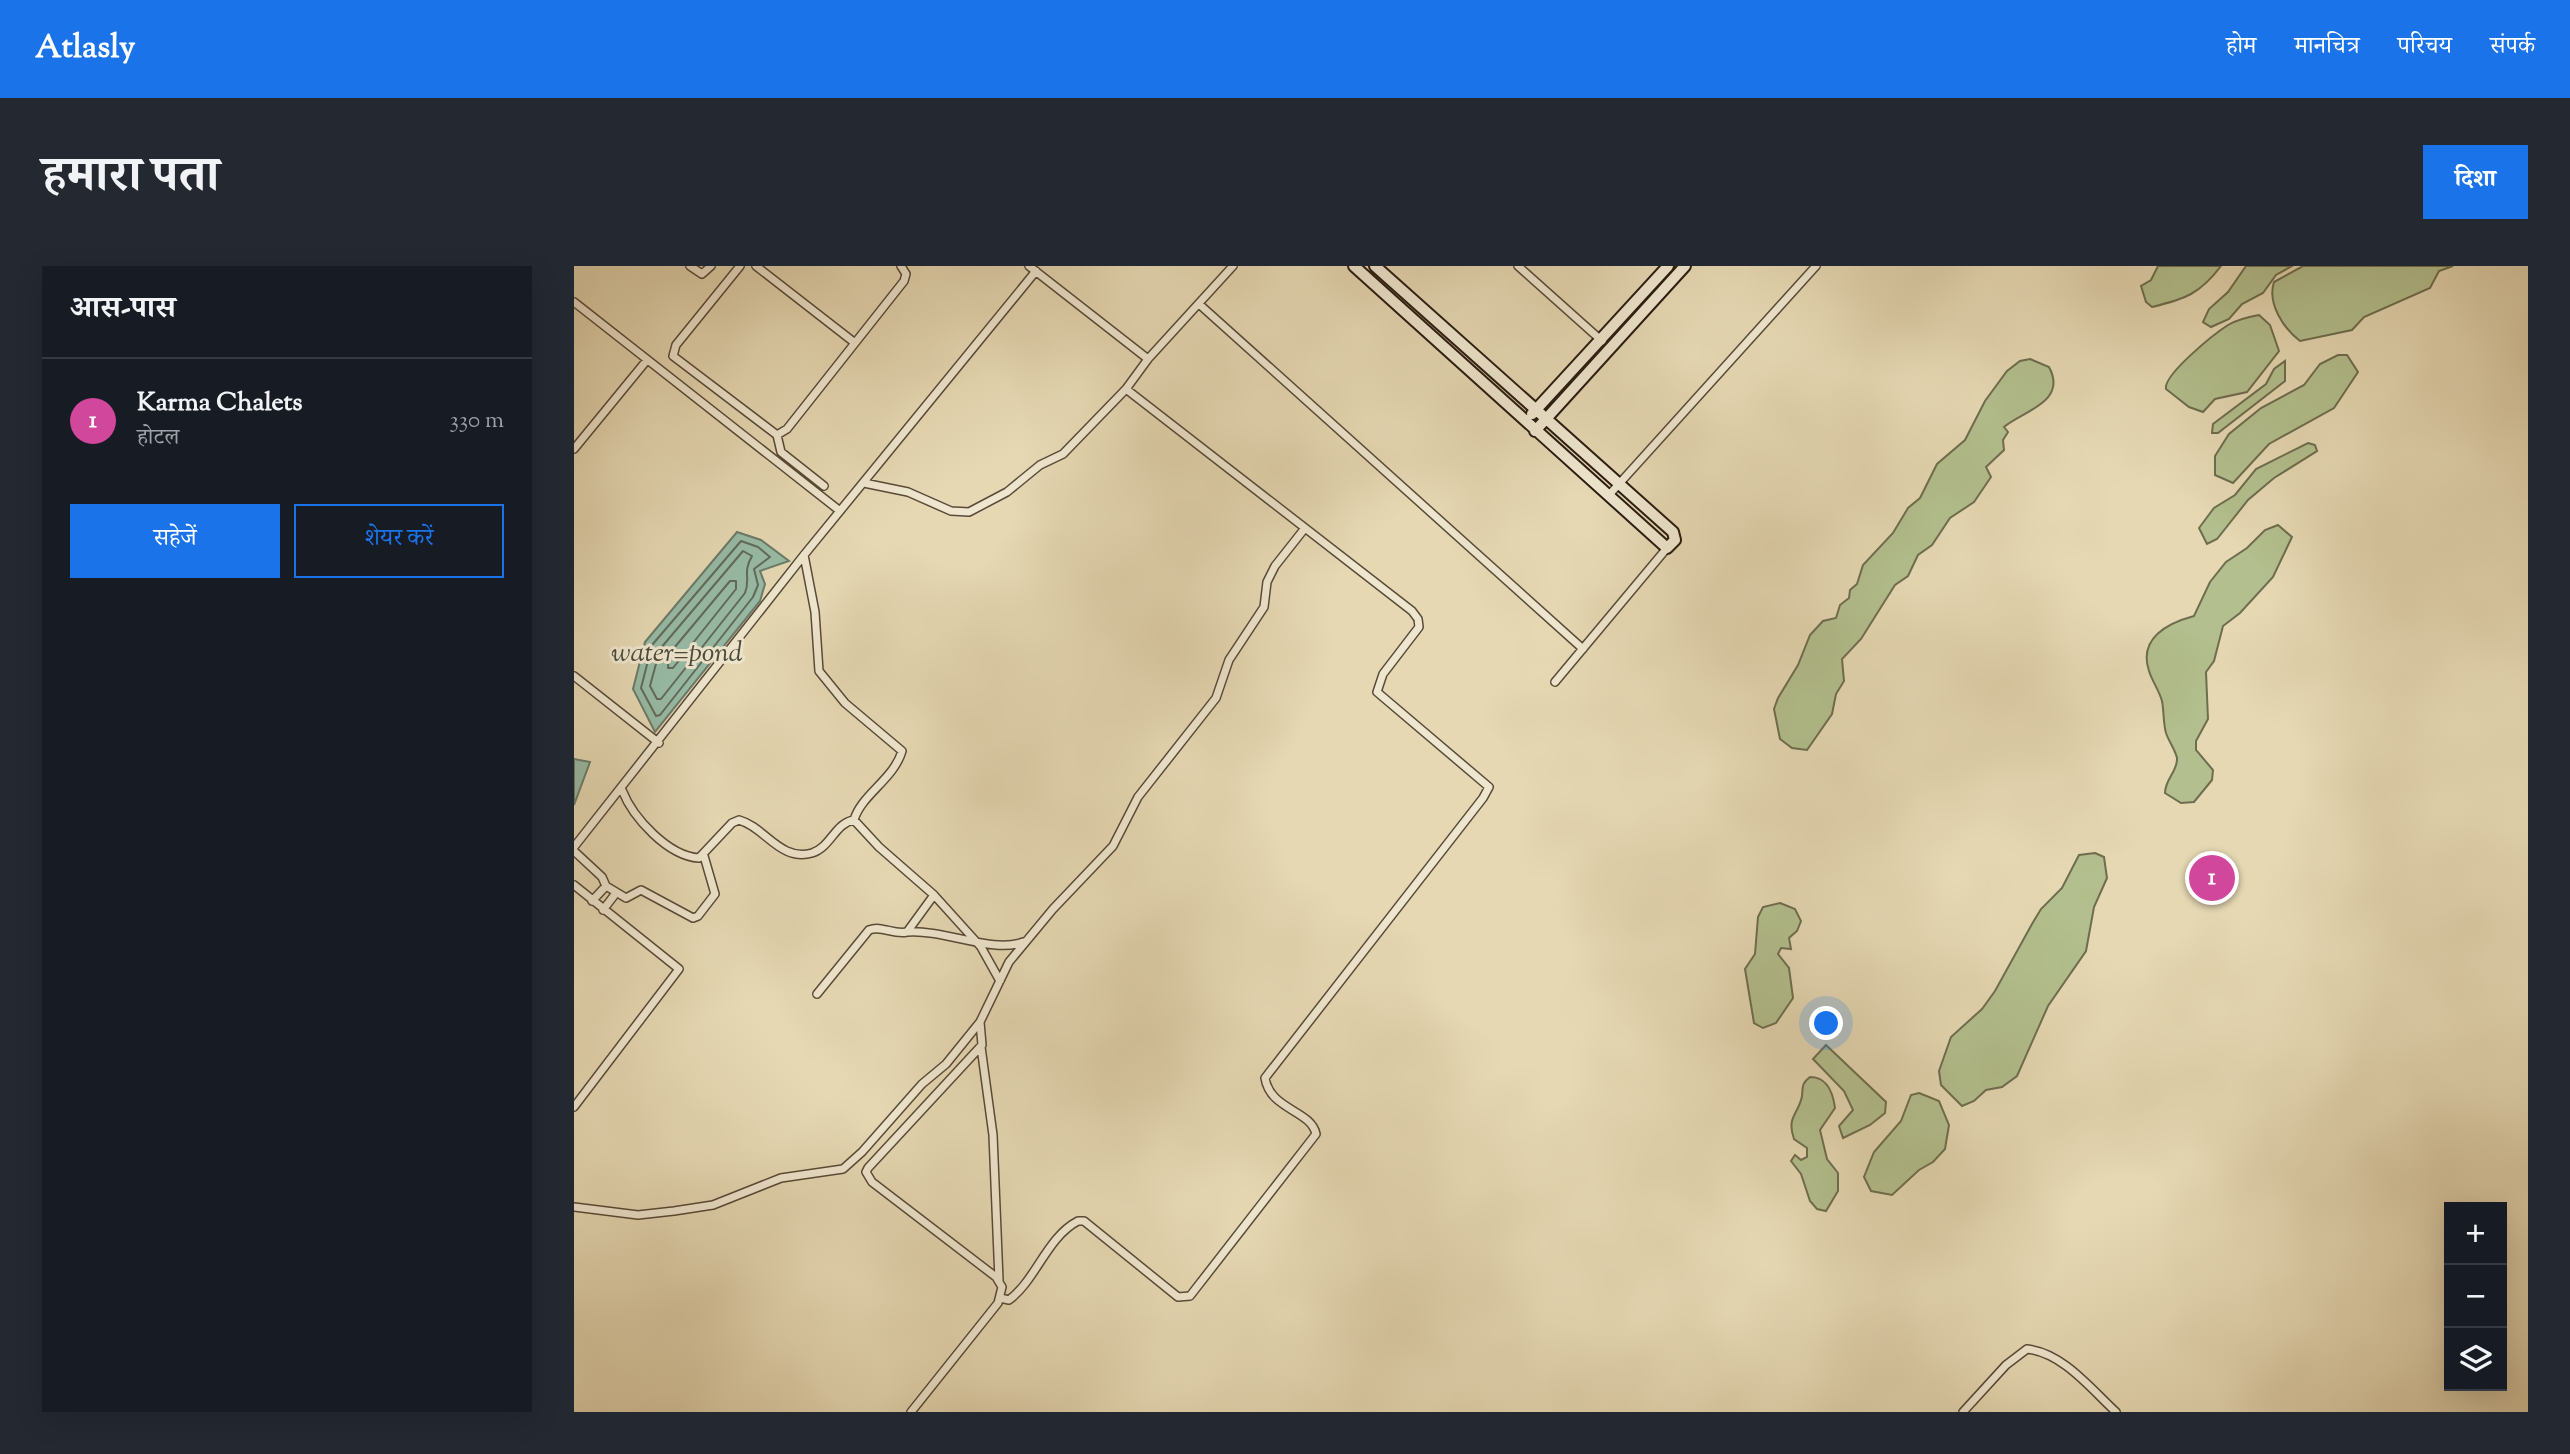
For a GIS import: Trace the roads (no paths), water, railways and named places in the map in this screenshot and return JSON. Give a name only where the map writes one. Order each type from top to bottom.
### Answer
[{"type":"street","points":[[690,266],[702,274],[711,266]]},
{"type":"street","points":[[740,266],[676,345],[673,356],[777,435],[784,455],[824,486]]},
{"type":"street","points":[[756,266],[855,343]]},
{"type":"street","points":[[777,435],[787,429],[904,281],[906,274],[901,266]]},
{"type":"street","points":[[1029,266],[1148,359]]},
{"type":"street","points":[[864,483],[908,492],[951,511],[968,512],[1007,492],[1040,465],[1063,454],[1126,389],[1148,359],[1234,266]]},
{"type":"street","points":[[1354,266],[1667,548]]},
{"type":"street","points":[[1375,266],[1673,532],[1675,540],[1555,681]]},
{"type":"street","points":[[1518,266],[1602,341]]},
{"type":"street","points":[[1535,431],[1685,266]]},
{"type":"street","points":[[1609,495],[1621,485],[1816,266]]},
{"type":"street","points":[[1525,421],[1602,341],[1662,268]]},
{"type":"street","points":[[704,856],[715,894],[698,916],[689,916],[641,890],[626,898],[616,893],[606,887],[602,877],[574,849],[804,555],[1036,271]]},
{"type":"street","points":[[574,302],[841,511]]},
{"type":"street","points":[[1199,304],[1583,649]]},
{"type":"street","points":[[574,449],[647,360]]},
{"type":"street","points":[[1000,1298],[1009,1300],[1019,1292],[1055,1244],[1078,1221],[1084,1222],[1178,1297],[1190,1296],[1316,1134],[1311,1124],[1269,1094],[1265,1078],[1489,787],[1486,781],[1385,702],[1377,692],[1383,674],[1419,627],[1419,619],[1126,389]]},
{"type":"street","points":[[574,1207],[638,1214],[674,1212],[713,1205],[781,1178],[843,1169],[862,1152],[922,1084],[946,1064],[980,1022],[1000,981],[1024,942],[1113,846],[1138,797],[1216,698],[1229,660],[1264,607],[1267,582],[1275,566],[1305,528]]},
{"type":"street","points":[[804,555],[815,612],[818,671],[845,703],[902,751],[877,791],[857,810],[854,820]]},
{"type":"street","points":[[574,676],[659,743]]},
{"type":"street","points":[[622,790],[636,816],[674,849],[692,858],[704,856],[736,820],[751,825],[782,849],[799,854],[819,850],[846,821],[854,820]]},
{"type":"street","points":[[854,820],[879,847],[934,895],[978,942],[1000,981]]},
{"type":"street","points":[[574,885],[678,969],[574,1107]]},
{"type":"street","points":[[592,901],[606,887]]},
{"type":"street","points":[[603,909],[616,893]]},
{"type":"street","points":[[907,932],[934,895]]},
{"type":"street","points":[[817,994],[869,930],[877,928],[897,933],[944,933],[1007,946],[1024,942]]},
{"type":"street","points":[[911,1412],[1000,1298],[993,1135],[980,1022]]},
{"type":"street","points":[[981,1047],[899,1133],[866,1172],[872,1182],[999,1280]]},
{"type":"street","points":[[574,1092],[581,1098]]},
{"type":"street","points":[[1963,1412],[2006,1365],[2027,1349],[2045,1351],[2060,1361],[2116,1412]]},
{"type":"water","name":"water=pond","points":[[737,532],[761,540],[789,561],[760,571],[765,584],[760,601],[655,732],[633,689],[645,642]]},
{"type":"water","points":[[574,759],[590,762],[574,805]]},
{"type":"place","name":"Karma Chalets","points":[[2212,878]]}]
